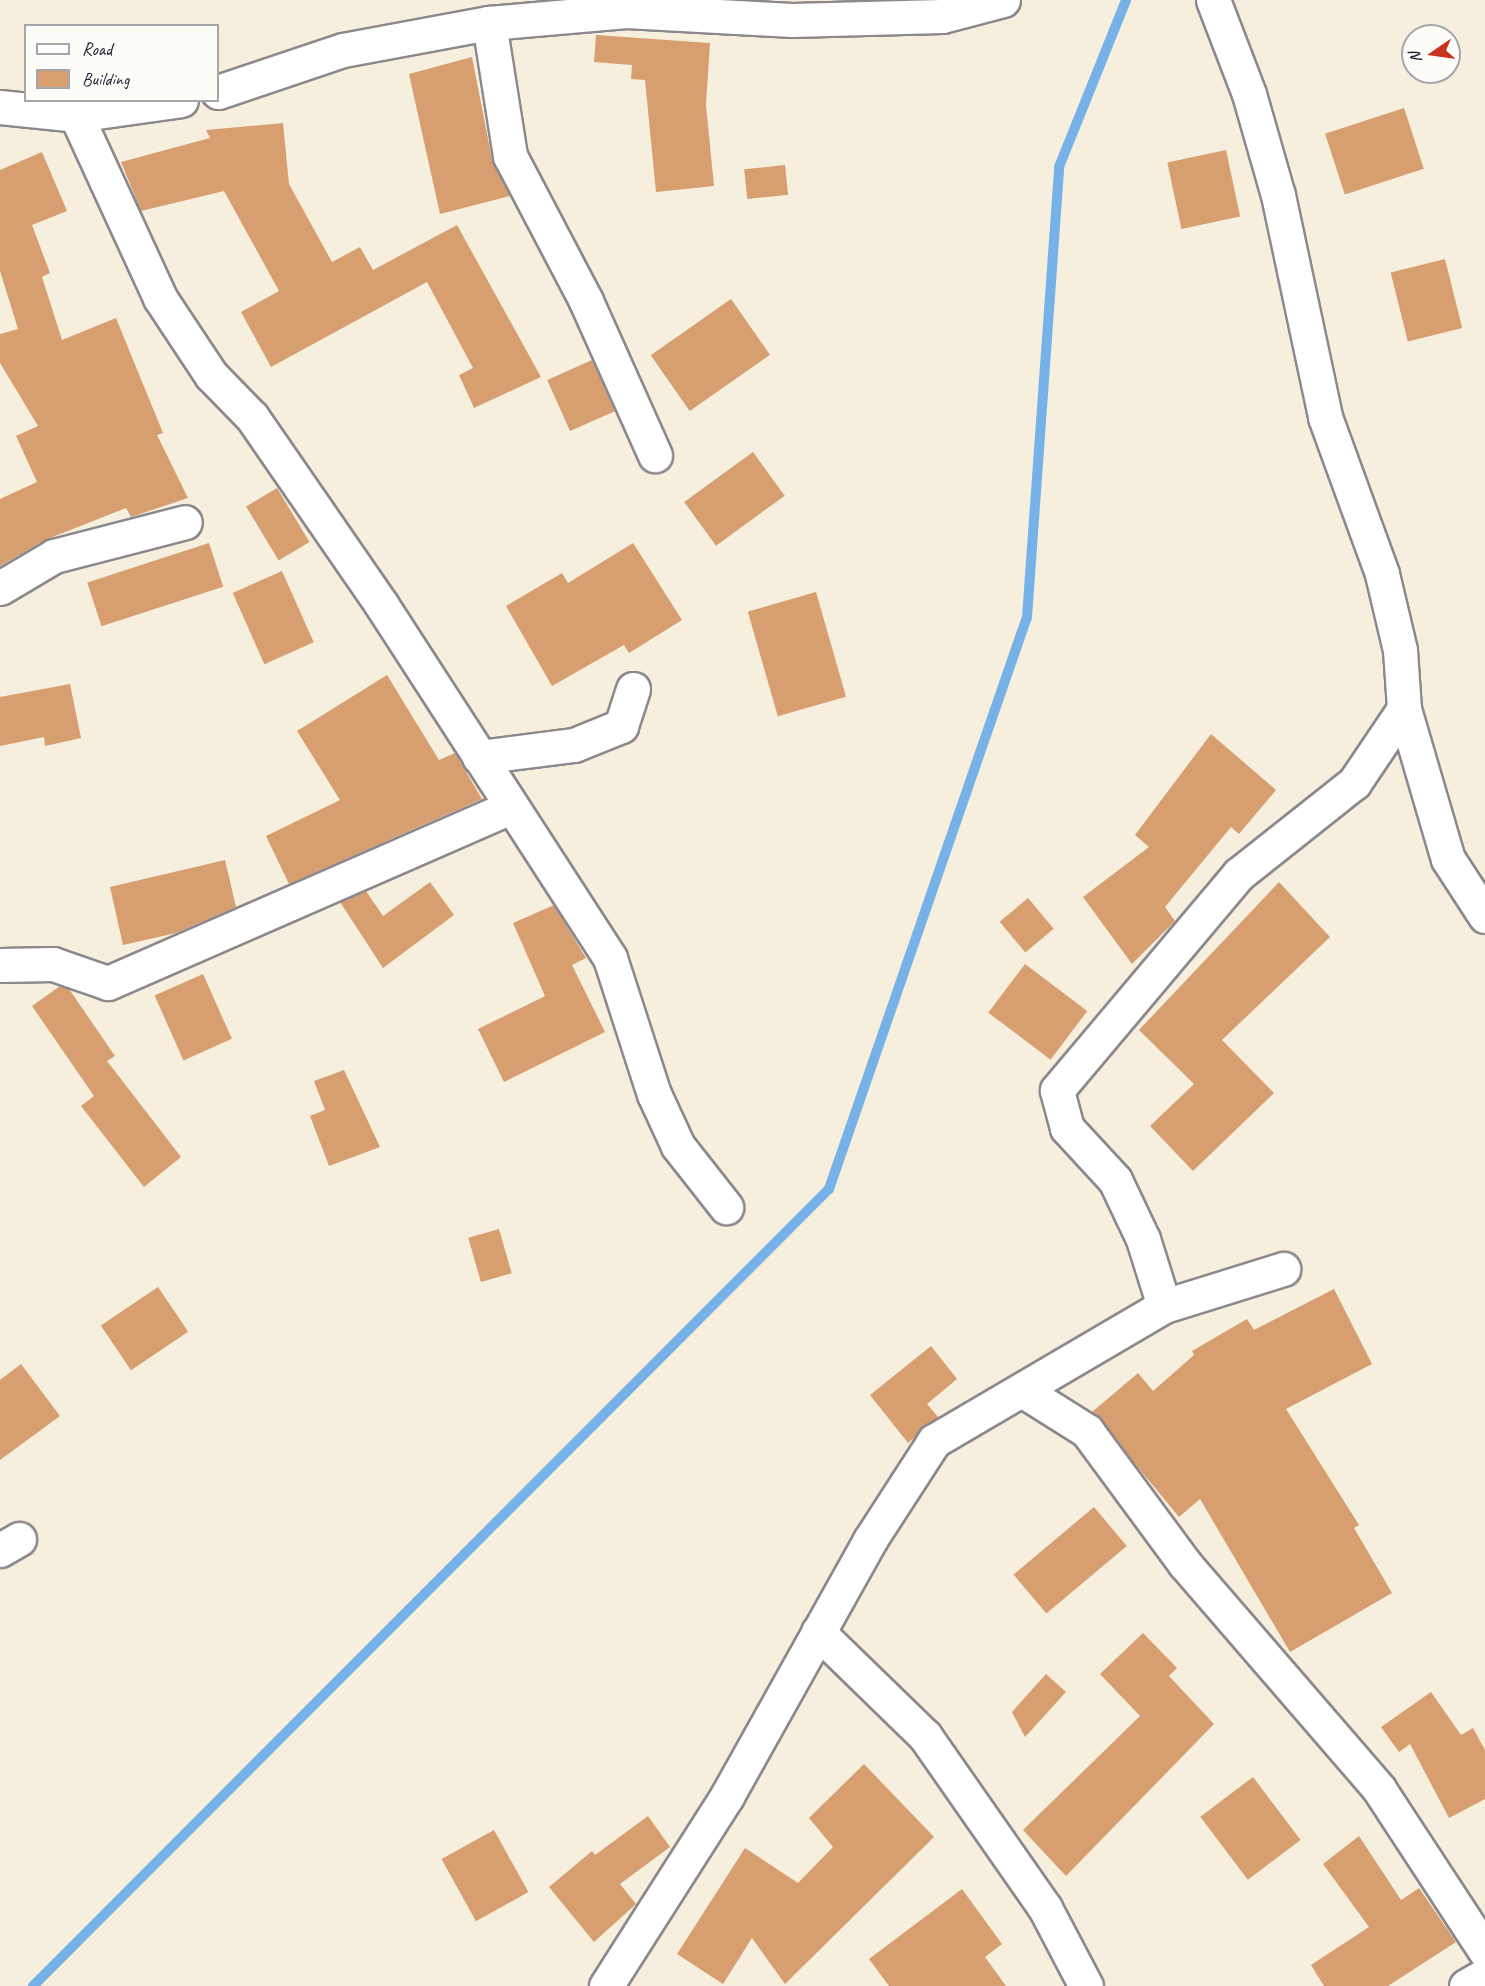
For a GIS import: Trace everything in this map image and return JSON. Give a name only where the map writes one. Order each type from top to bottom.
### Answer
[{"type":"street","points":[[219,92],[343,50],[489,23],[626,11],[792,20],[942,16],[1003,0]]},
{"type":"street","points":[[1213,0],[1278,195],[1325,417],[1382,574],[1400,650],[1404,709],[1448,859],[1485,916]]},
{"type":"street","points":[[489,23],[510,156],[586,301],[655,456]]},
{"type":"street","points":[[0,107],[76,115],[167,102]]},
{"type":"street","points":[[76,115],[160,298],[211,375],[252,417],[610,958],[654,1094],[678,1146],[726,1207]]},
{"type":"street","points":[[0,588],[54,556],[185,522]]},
{"type":"street","points":[[479,757],[574,745],[621,726],[633,689]]},
{"type":"street","points":[[1164,1306],[1143,1239],[1115,1180],[1067,1128],[1057,1090],[1239,874],[1354,783],[1404,709]]},
{"type":"street","points":[[0,965],[53,964],[108,983],[350,882],[511,807]]},
{"type":"street","points":[[607,1986],[727,1796],[818,1632],[934,1441],[1164,1306],[1283,1269]]},
{"type":"street","points":[[1022,1390],[1088,1431],[1185,1564],[1379,1790],[1485,1951]]},
{"type":"street","points":[[818,1632],[925,1736],[1045,1908],[1086,1986]]},
{"type":"street","points":[[1466,1986],[1485,1975]]},
{"type":"building","points":[[596,35],[710,43],[706,105],[714,186],[656,192],[645,80],[631,79],[632,65],[594,62]]},
{"type":"building","points":[[472,57],[492,159],[510,196],[440,214],[409,74]]},
{"type":"building","points":[[1404,108],[1424,169],[1345,195],[1325,134]]},
{"type":"building","points":[[283,123],[289,184],[332,262],[360,247],[373,270],[457,225],[541,377],[474,408],[459,375],[473,368],[427,282],[271,367],[241,312],[279,291],[224,191],[141,211],[121,162],[210,138],[206,130]]},
{"type":"building","points":[[1226,150],[1240,217],[1181,229],[1167,162]]},
{"type":"building","points":[[42,152],[67,211],[32,225],[50,273],[42,277],[62,340],[116,318],[163,433],[157,435],[188,498],[131,517],[126,508],[45,540],[0,566],[0,499],[37,482],[16,436],[38,426],[0,363],[0,334],[18,329],[0,271],[0,170]]},
{"type":"building","points":[[785,165],[788,195],[747,199],[744,169]]},
{"type":"building","points":[[1445,259],[1462,328],[1408,341],[1391,273]]},
{"type":"building","points":[[731,299],[770,355],[690,411],[651,355]]},
{"type":"building","points":[[592,360],[615,411],[570,431],[547,380]]},
{"type":"building","points":[[753,452],[785,496],[716,546],[684,502]]},
{"type":"building","points":[[277,488],[309,542],[279,561],[246,507]]},
{"type":"building","points":[[209,543],[223,587],[101,626],[87,583]]},
{"type":"building","points":[[633,543],[682,620],[629,653],[624,645],[552,686],[506,606],[562,573],[568,583]]},
{"type":"building","points":[[282,571],[314,642],[264,664],[233,593]]},
{"type":"building","points":[[816,592],[846,697],[778,716],[748,612]]},
{"type":"building","points":[[387,675],[439,760],[455,753],[482,799],[289,884],[266,836],[340,800],[297,731]]},
{"type":"building","points":[[70,684],[81,738],[45,746],[44,737],[0,746],[0,697]]},
{"type":"building","points":[[1211,734],[1276,790],[1239,834],[1231,827],[1165,907],[1175,921],[1132,964],[1083,897],[1149,847],[1135,835]]},
{"type":"building","points":[[225,860],[236,907],[176,933],[123,945],[110,887]]},
{"type":"building","points":[[430,882],[454,915],[383,968],[340,902],[366,891],[383,916]]},
{"type":"building","points":[[1279,882],[1330,937],[1222,1040],[1274,1093],[1193,1171],[1150,1126],[1194,1084],[1139,1030]]},
{"type":"building","points":[[1028,898],[1054,929],[1025,952],[1000,922]]},
{"type":"building","points":[[554,905],[586,958],[572,965],[605,1032],[504,1082],[478,1029],[545,996],[513,923]]},
{"type":"building","points":[[1025,964],[1087,1011],[1051,1060],[988,1013]]},
{"type":"building","points":[[203,974],[232,1039],[183,1060],[155,996]]},
{"type":"building","points":[[60,986],[69,989],[115,1056],[107,1061],[181,1157],[144,1187],[81,1106],[94,1096],[32,1006]]},
{"type":"building","points":[[344,1070],[380,1147],[329,1166],[310,1116],[325,1110],[314,1081]]},
{"type":"building","points":[[499,1229],[512,1273],[481,1282],[468,1238]]},
{"type":"building","points":[[158,1287],[188,1332],[131,1370],[101,1326]]},
{"type":"building","points":[[1334,1289],[1372,1364],[1286,1409],[1359,1525],[1354,1528],[1392,1593],[1290,1652],[1200,1499],[1179,1517],[1092,1412],[1138,1373],[1153,1391],[1194,1355],[1192,1351],[1247,1319],[1254,1330]]},
{"type":"building","points":[[931,1346],[957,1379],[927,1404],[938,1417],[908,1443],[870,1395]]},
{"type":"building","points":[[21,1364],[60,1416],[0,1460],[0,1380]]},
{"type":"building","points":[[1094,1507],[1127,1546],[1046,1614],[1014,1574]]},
{"type":"building","points":[[1143,1633],[1177,1668],[1169,1676],[1214,1724],[1066,1876],[1023,1830],[1140,1716],[1100,1674]]},
{"type":"building","points":[[1046,1674],[1066,1692],[1025,1737],[1012,1712]]},
{"type":"building","points":[[1431,1692],[1461,1735],[1473,1728],[1485,1750],[1485,1799],[1449,1818],[1410,1744],[1399,1752],[1381,1727]]},
{"type":"building","points":[[864,1764],[934,1837],[785,1984],[752,1938],[723,1984],[677,1954],[745,1848],[798,1883],[833,1847],[809,1818]]},
{"type":"building","points":[[1253,1777],[1301,1840],[1248,1880],[1200,1817]]},
{"type":"building","points":[[648,1816],[670,1847],[620,1884],[636,1904],[594,1942],[549,1887],[592,1851],[595,1855]]},
{"type":"building","points":[[494,1830],[528,1892],[476,1921],[442,1859]]},
{"type":"building","points":[[1359,1836],[1401,1900],[1419,1888],[1456,1942],[1388,1986],[1324,1986],[1311,1965],[1369,1927],[1323,1864]]},
{"type":"building","points":[[962,1889],[1002,1944],[985,1957],[1006,1986],[889,1986],[869,1959]]},
{"type":"waterway","points":[[33,1986],[829,1189],[1027,617],[1059,167],[1126,0]]}]
